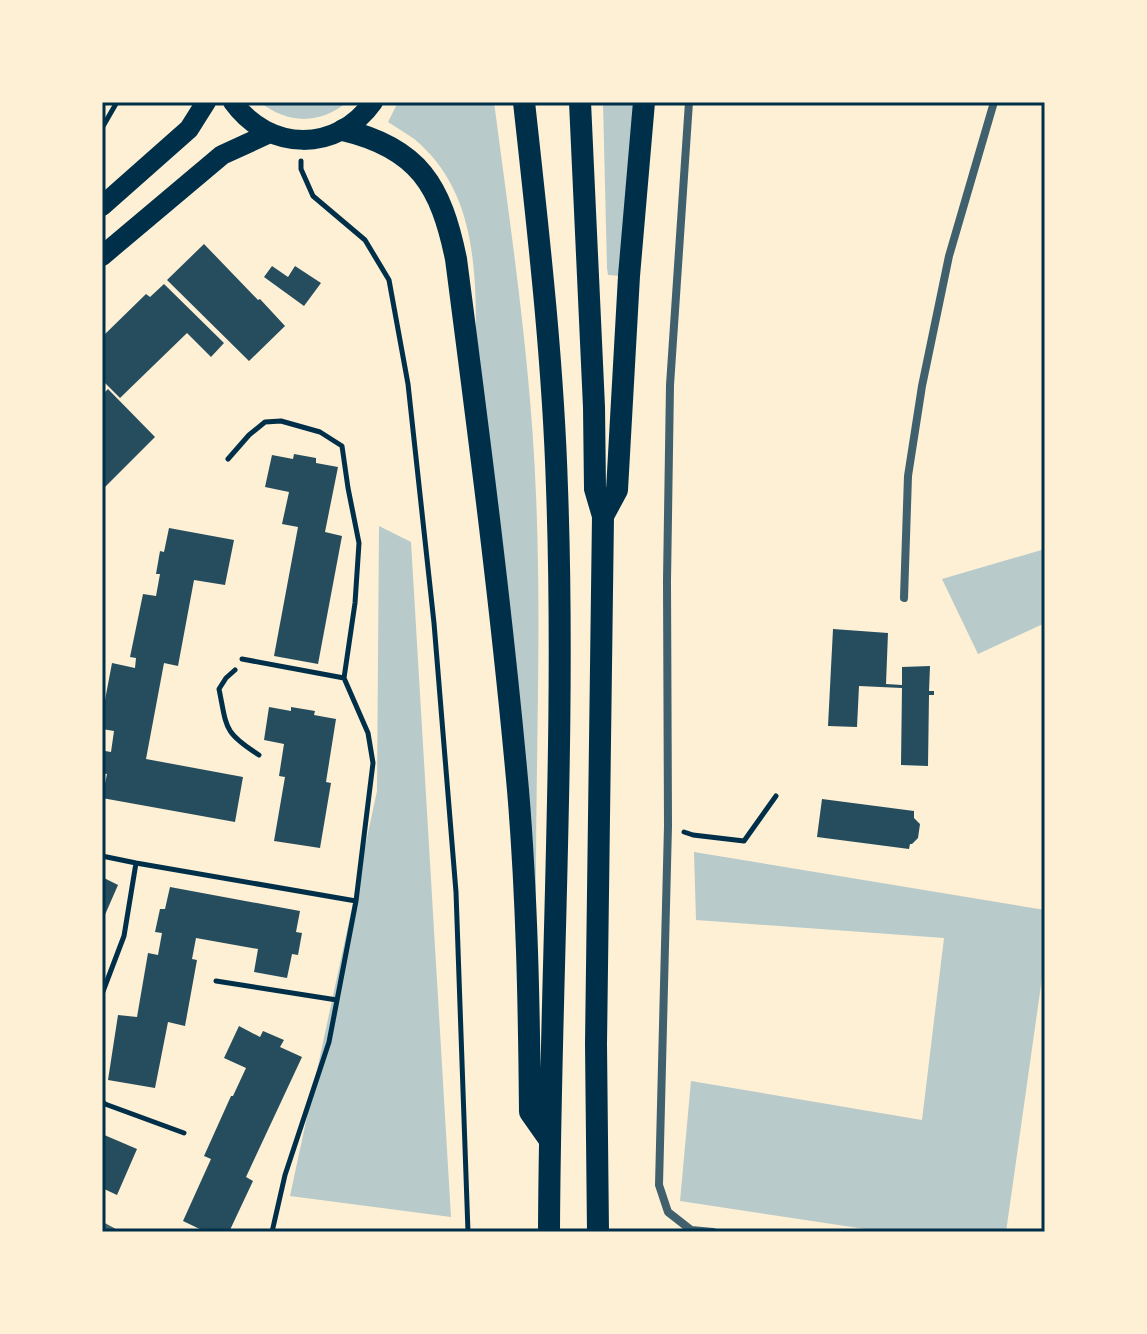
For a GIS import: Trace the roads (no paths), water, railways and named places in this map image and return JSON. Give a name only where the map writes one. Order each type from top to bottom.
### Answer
[{"type":"highway","points":[[524,102],[549,350],[558,502],[560,695],[549,1232]]},
{"type":"highway","points":[[580,102],[595,489],[603,516],[596,1044],[598,1232]]},
{"type":"highway","points":[[603,516],[617,490],[629,276],[644,102]]},
{"type":"highway","points":[[343,130],[390,146],[409,159],[428,181],[440,203],[456,259],[496,567],[518,792],[530,1112],[549,1139]]},
{"type":"main road","points":[[102,206],[189,129],[206,102]]},
{"type":"main road","points":[[233,102],[256,126],[285,138],[301,140],[329,136],[343,130],[367,111],[373,102]]},
{"type":"main road","points":[[102,256],[222,155],[270,133]]},
{"type":"street","points":[[689,102],[670,385],[668,826],[659,1185],[668,1212],[691,1230],[713,1232]]},
{"type":"street","points":[[904,598],[908,476],[922,386],[949,256],[994,102]]},
{"type":"street","points":[[102,1226],[113,1232]]}]
